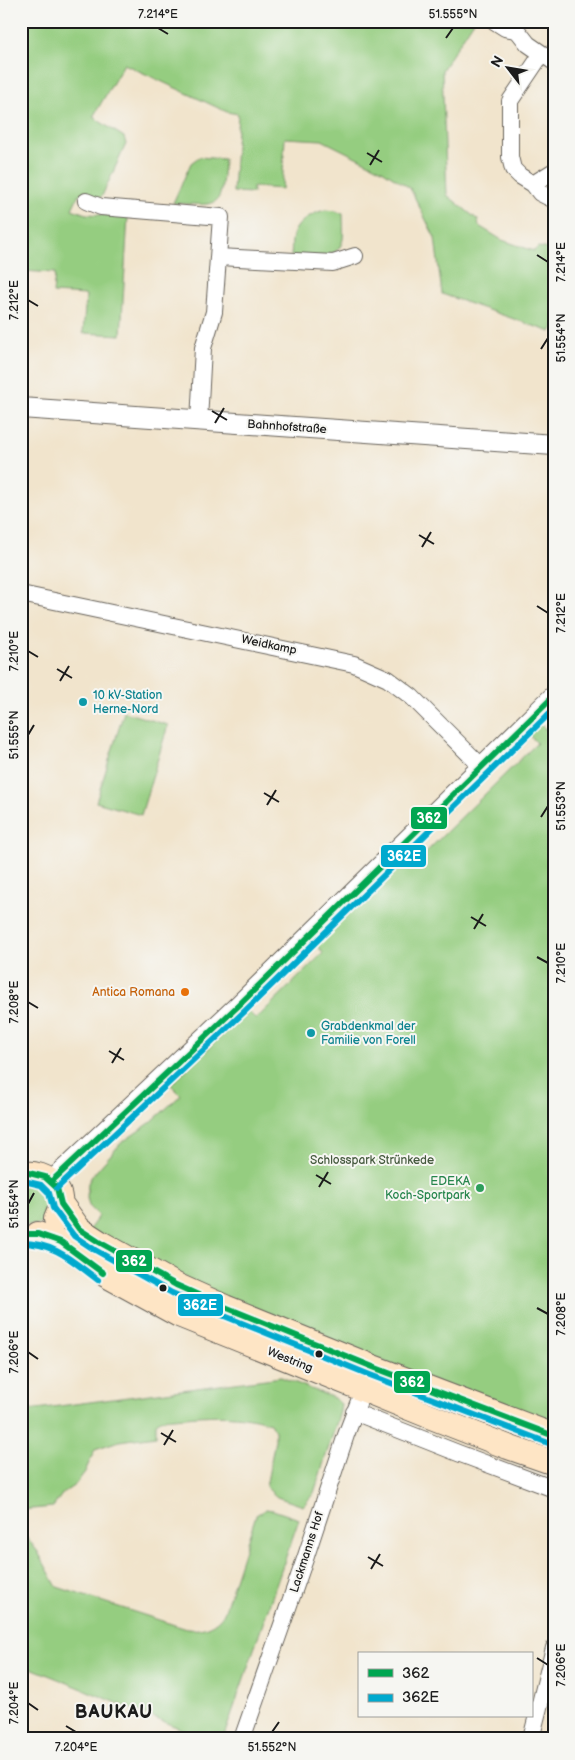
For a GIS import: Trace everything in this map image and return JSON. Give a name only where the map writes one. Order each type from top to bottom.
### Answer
[{"type":"main road","points":[[21,1174],[37,1174],[51,1182]]},
{"type":"main road","name":"Westring","points":[[51,1182],[56,1188],[61,1204],[79,1229],[176,1285],[225,1307],[554,1436]]},
{"type":"main road","points":[[30,1234],[47,1230],[59,1214],[61,1204]]},
{"type":"main road","name":"Westring","points":[[30,1234],[61,1242],[114,1280],[179,1315],[363,1390],[554,1463]]},
{"type":"street","points":[[494,21],[505,28],[518,26],[528,44],[548,58],[510,101],[510,157],[513,169],[520,176],[533,184],[540,193],[554,200]]},
{"type":"street","points":[[533,184],[554,171]]},
{"type":"street","points":[[86,201],[102,207],[221,217],[214,312],[203,348],[199,421]]},
{"type":"street","points":[[218,257],[333,263],[355,256]]},
{"type":"street","name":"Bahnhofstraße","points":[[21,408],[554,445]]},
{"type":"street","name":"Weidkamp","points":[[21,594],[354,664],[388,680],[412,697],[482,767]]},
{"type":"street","points":[[51,1182],[239,1005],[554,696]]},
{"type":"street","name":"Lackmanns Hof","points":[[242,1739],[354,1412],[373,1366]]},
{"type":"street","points":[[354,1412],[554,1489]]},
{"type":"street","points":[[531,1739],[554,1648]]},
{"type":"green space","points":[[21,21],[474,21],[442,70],[447,195],[478,220],[479,226],[502,240],[534,251],[538,247],[554,250],[554,327],[551,332],[442,294],[435,238],[410,188],[382,170],[322,140],[285,138],[282,189],[253,187],[253,193],[233,192],[238,114],[227,112],[124,64],[93,117],[124,137],[126,144],[102,196],[100,198],[79,194],[72,209],[86,214],[128,216],[121,335],[83,333],[86,295],[53,293],[55,273],[22,271],[21,274]]},
{"type":"green space","points":[[199,157],[224,159],[222,187],[219,196],[216,201],[210,204],[173,203],[191,163]]},
{"type":"green space","points":[[325,210],[343,214],[343,239],[340,246],[336,251],[322,256],[291,256],[292,237],[295,230],[301,222],[310,216]]},
{"type":"green space","points":[[124,712],[168,725],[141,815],[96,802]]},
{"type":"green space","name":"Schlosspark Strünkede","points":[[539,723],[548,732],[554,726],[554,1428],[257,1312],[88,1231],[99,1216],[89,1206],[87,1198],[88,1183],[92,1176],[121,1143],[150,1123],[181,1095],[171,1085],[247,1010],[256,1019],[323,953],[315,943],[386,873],[389,876],[418,848],[424,854],[537,743],[528,734]]},
{"type":"green space","points":[[25,1181],[51,1191],[48,1219],[38,1224],[29,1225],[21,1223],[21,1183]]},
{"type":"green space","points":[[281,1377],[334,1398],[341,1404],[314,1493],[303,1506],[277,1497],[266,1487],[275,1440],[275,1431],[270,1423],[243,1417],[216,1415],[162,1419],[156,1423],[156,1436],[119,1441],[95,1449],[85,1472],[75,1485],[63,1493],[53,1507],[21,1510],[21,1411]]},
{"type":"green space","points":[[266,1509],[299,1519],[223,1739],[206,1739],[21,1664],[21,1530],[38,1552],[57,1587],[187,1629],[198,1629],[213,1624],[224,1613],[256,1515]]},
{"type":"transit line","name":"362","points":[[51,1182],[239,1005],[554,696]]},
{"type":"transit line","name":"362E","points":[[57,1188],[245,1011],[554,709]]},
{"type":"transit line","name":"362","points":[[21,1174],[29,1173],[45,1177],[57,1188],[61,1204],[79,1229],[176,1285],[373,1367],[554,1436]]},
{"type":"transit line","name":"362E","points":[[22,1183],[28,1182],[41,1185],[49,1193],[53,1208],[74,1236],[95,1250],[172,1293],[370,1375],[551,1444]]},
{"type":"transit line","name":"362","points":[[21,1234],[38,1234],[61,1242],[103,1273]]},
{"type":"transit line","name":"362E","points":[[21,1243],[44,1246],[63,1254],[98,1280]]},
{"type":"place","name":"10 kV-Station Herne-Nord","points":[[83,702]]},
{"type":"place","name":"Antica Romana","points":[[185,992]]},
{"type":"place","name":"Grabdenkmal der Familie von Forell","points":[[311,1033]]},
{"type":"place","name":"EDEKA Koch-Sportpark","points":[[480,1188]]},
{"type":"district","name":"BAUKAU","points":[[114,1712]]}]
